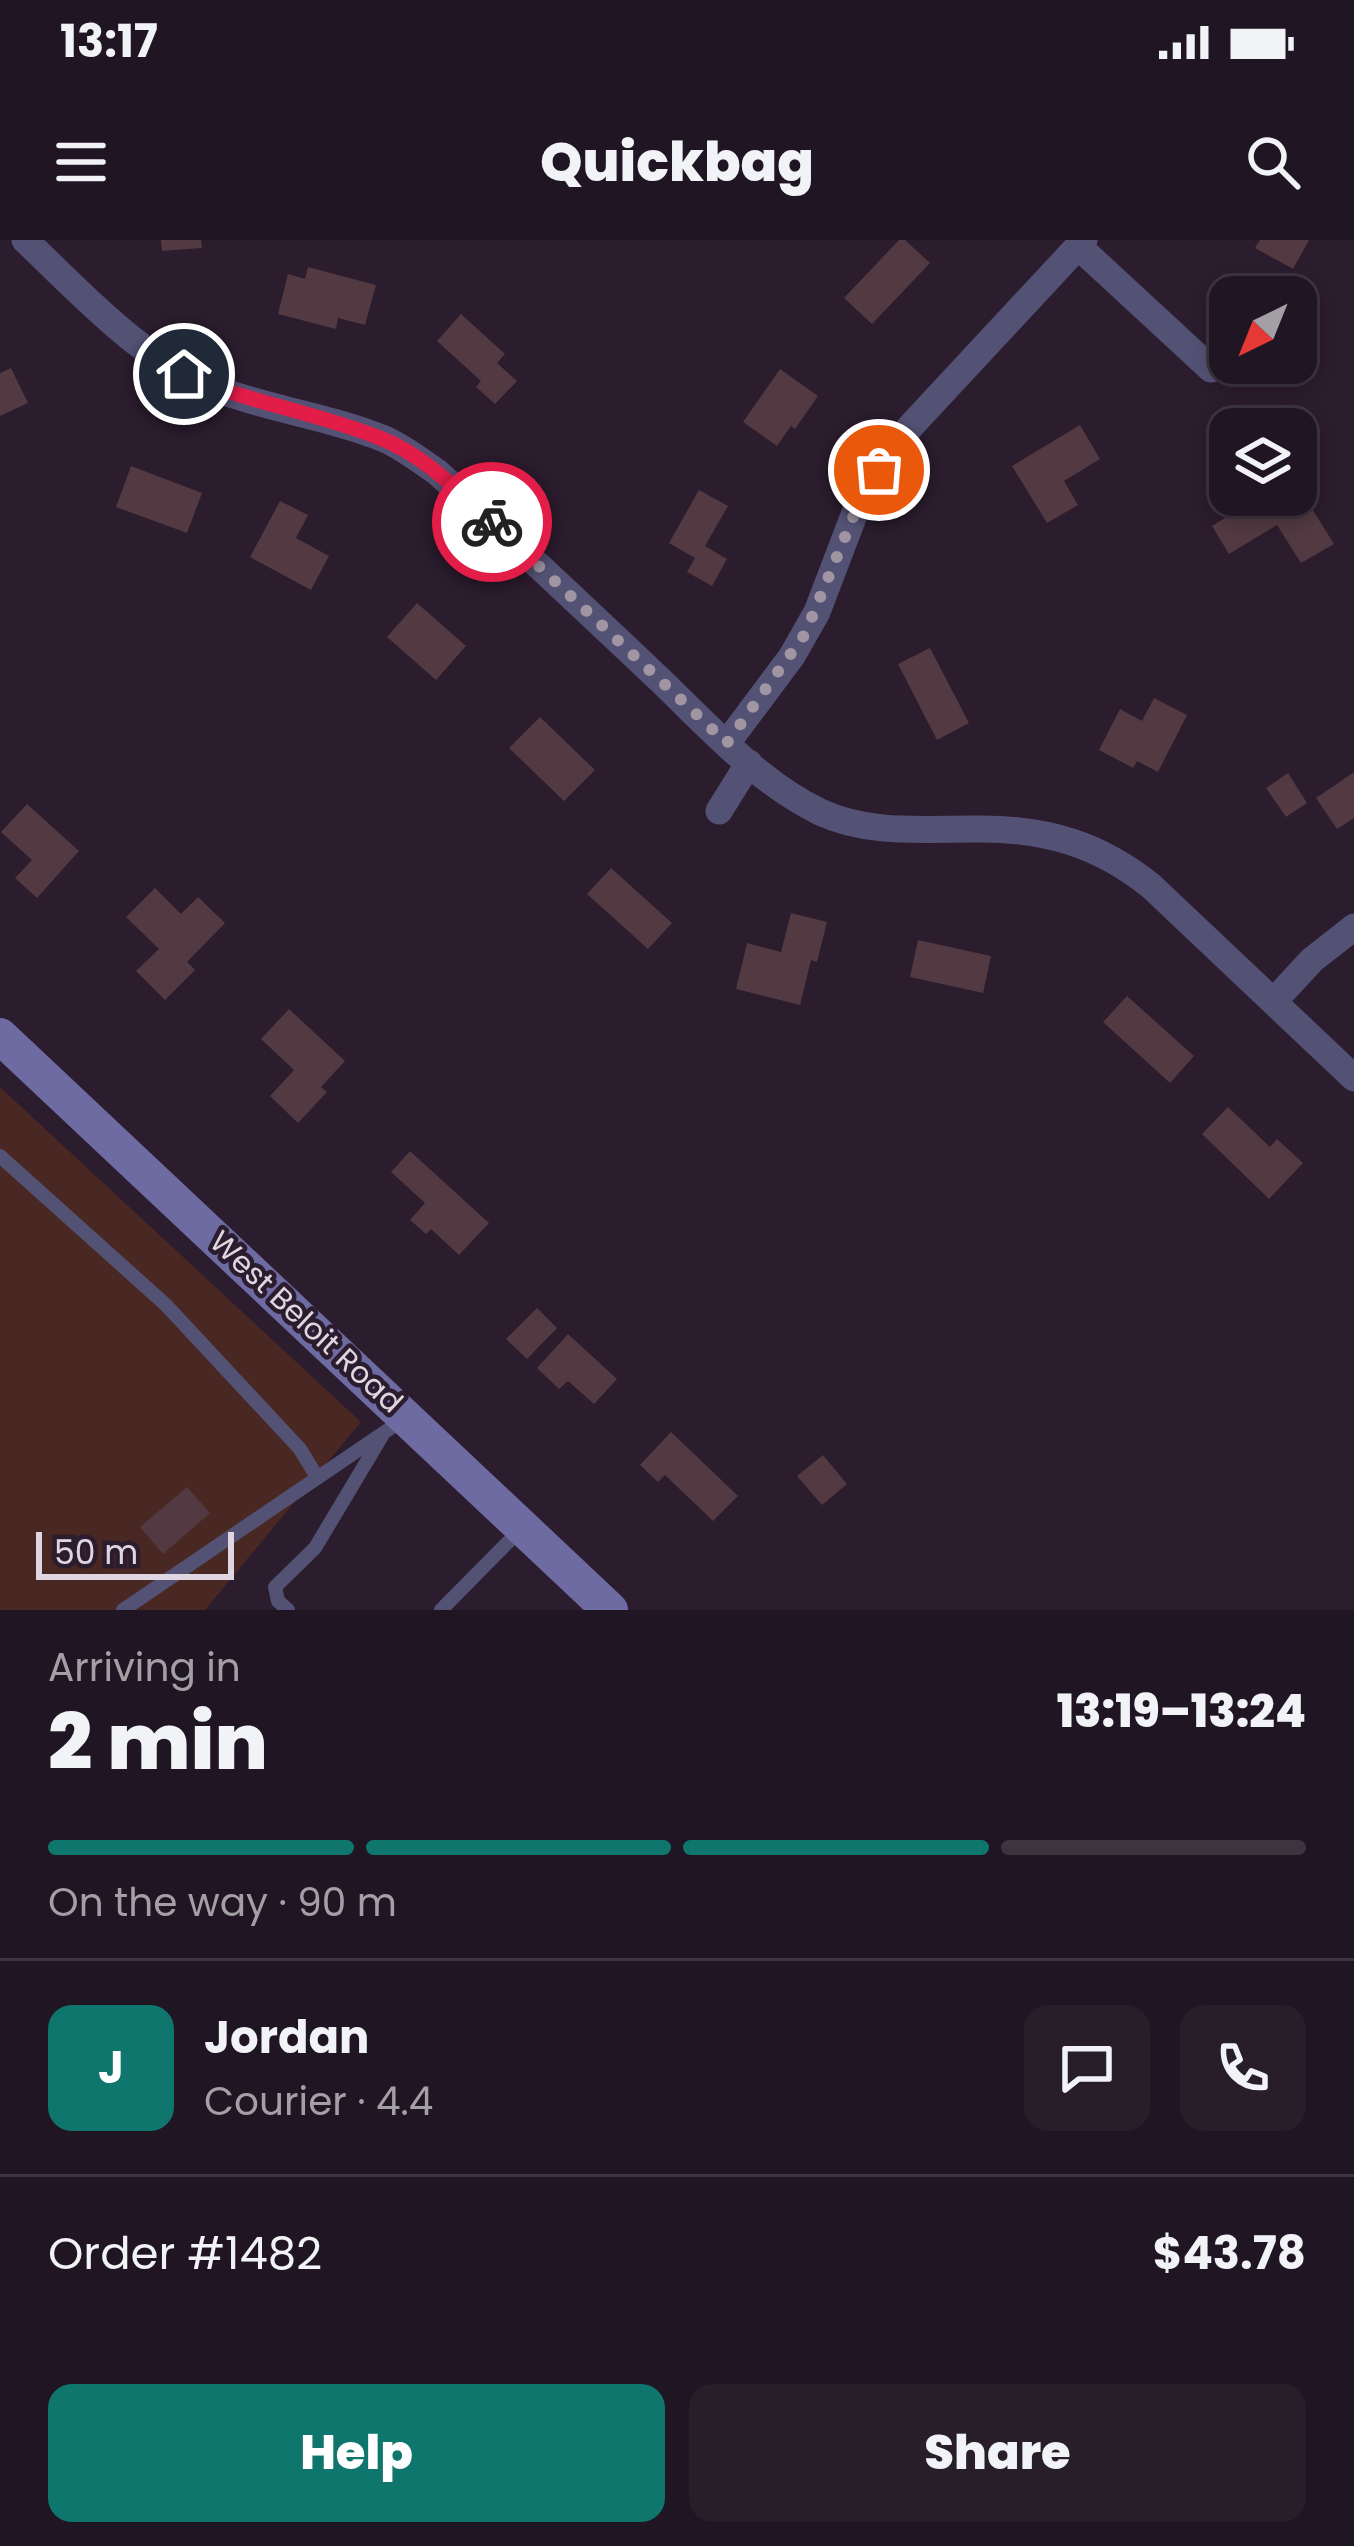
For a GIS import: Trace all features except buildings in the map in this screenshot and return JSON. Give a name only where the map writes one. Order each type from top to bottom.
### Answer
[{"type":"main road","name":"West Beloit Road","points":[[0,1036],[395,1425],[523,1528],[610,1610]]},
{"type":"street","points":[[25,240],[148,352],[184,374],[222,392],[382,438],[437,472],[749,763],[818,811],[884,830],[986,829],[1047,833],[1083,843],[1122,863],[1354,1078]]},
{"type":"street","points":[[727,743],[817,612],[854,515],[879,470],[910,427],[1081,243],[1209,367]]},
{"type":"street","points":[[719,811],[749,763]]},
{"type":"street","points":[[1274,1001],[1312,960],[1354,927]]},
{"type":"lane","points":[[0,1156],[166,1305],[300,1449],[317,1477]]},
{"type":"lane","points":[[123,1610],[395,1425]]},
{"type":"lane","points":[[288,1610],[278,1601],[275,1586],[315,1547],[395,1425]]},
{"type":"lane","points":[[441,1610],[523,1528]]},
{"type":"shaded area","points":[[0,1087],[361,1422],[205,1610],[0,1610]]},
{"type":"way so far","points":[[492,522],[727,743],[805,634],[854,515],[879,470]]},
{"type":"route","points":[[184,374],[222,392],[382,438],[437,472],[492,522]]}]
